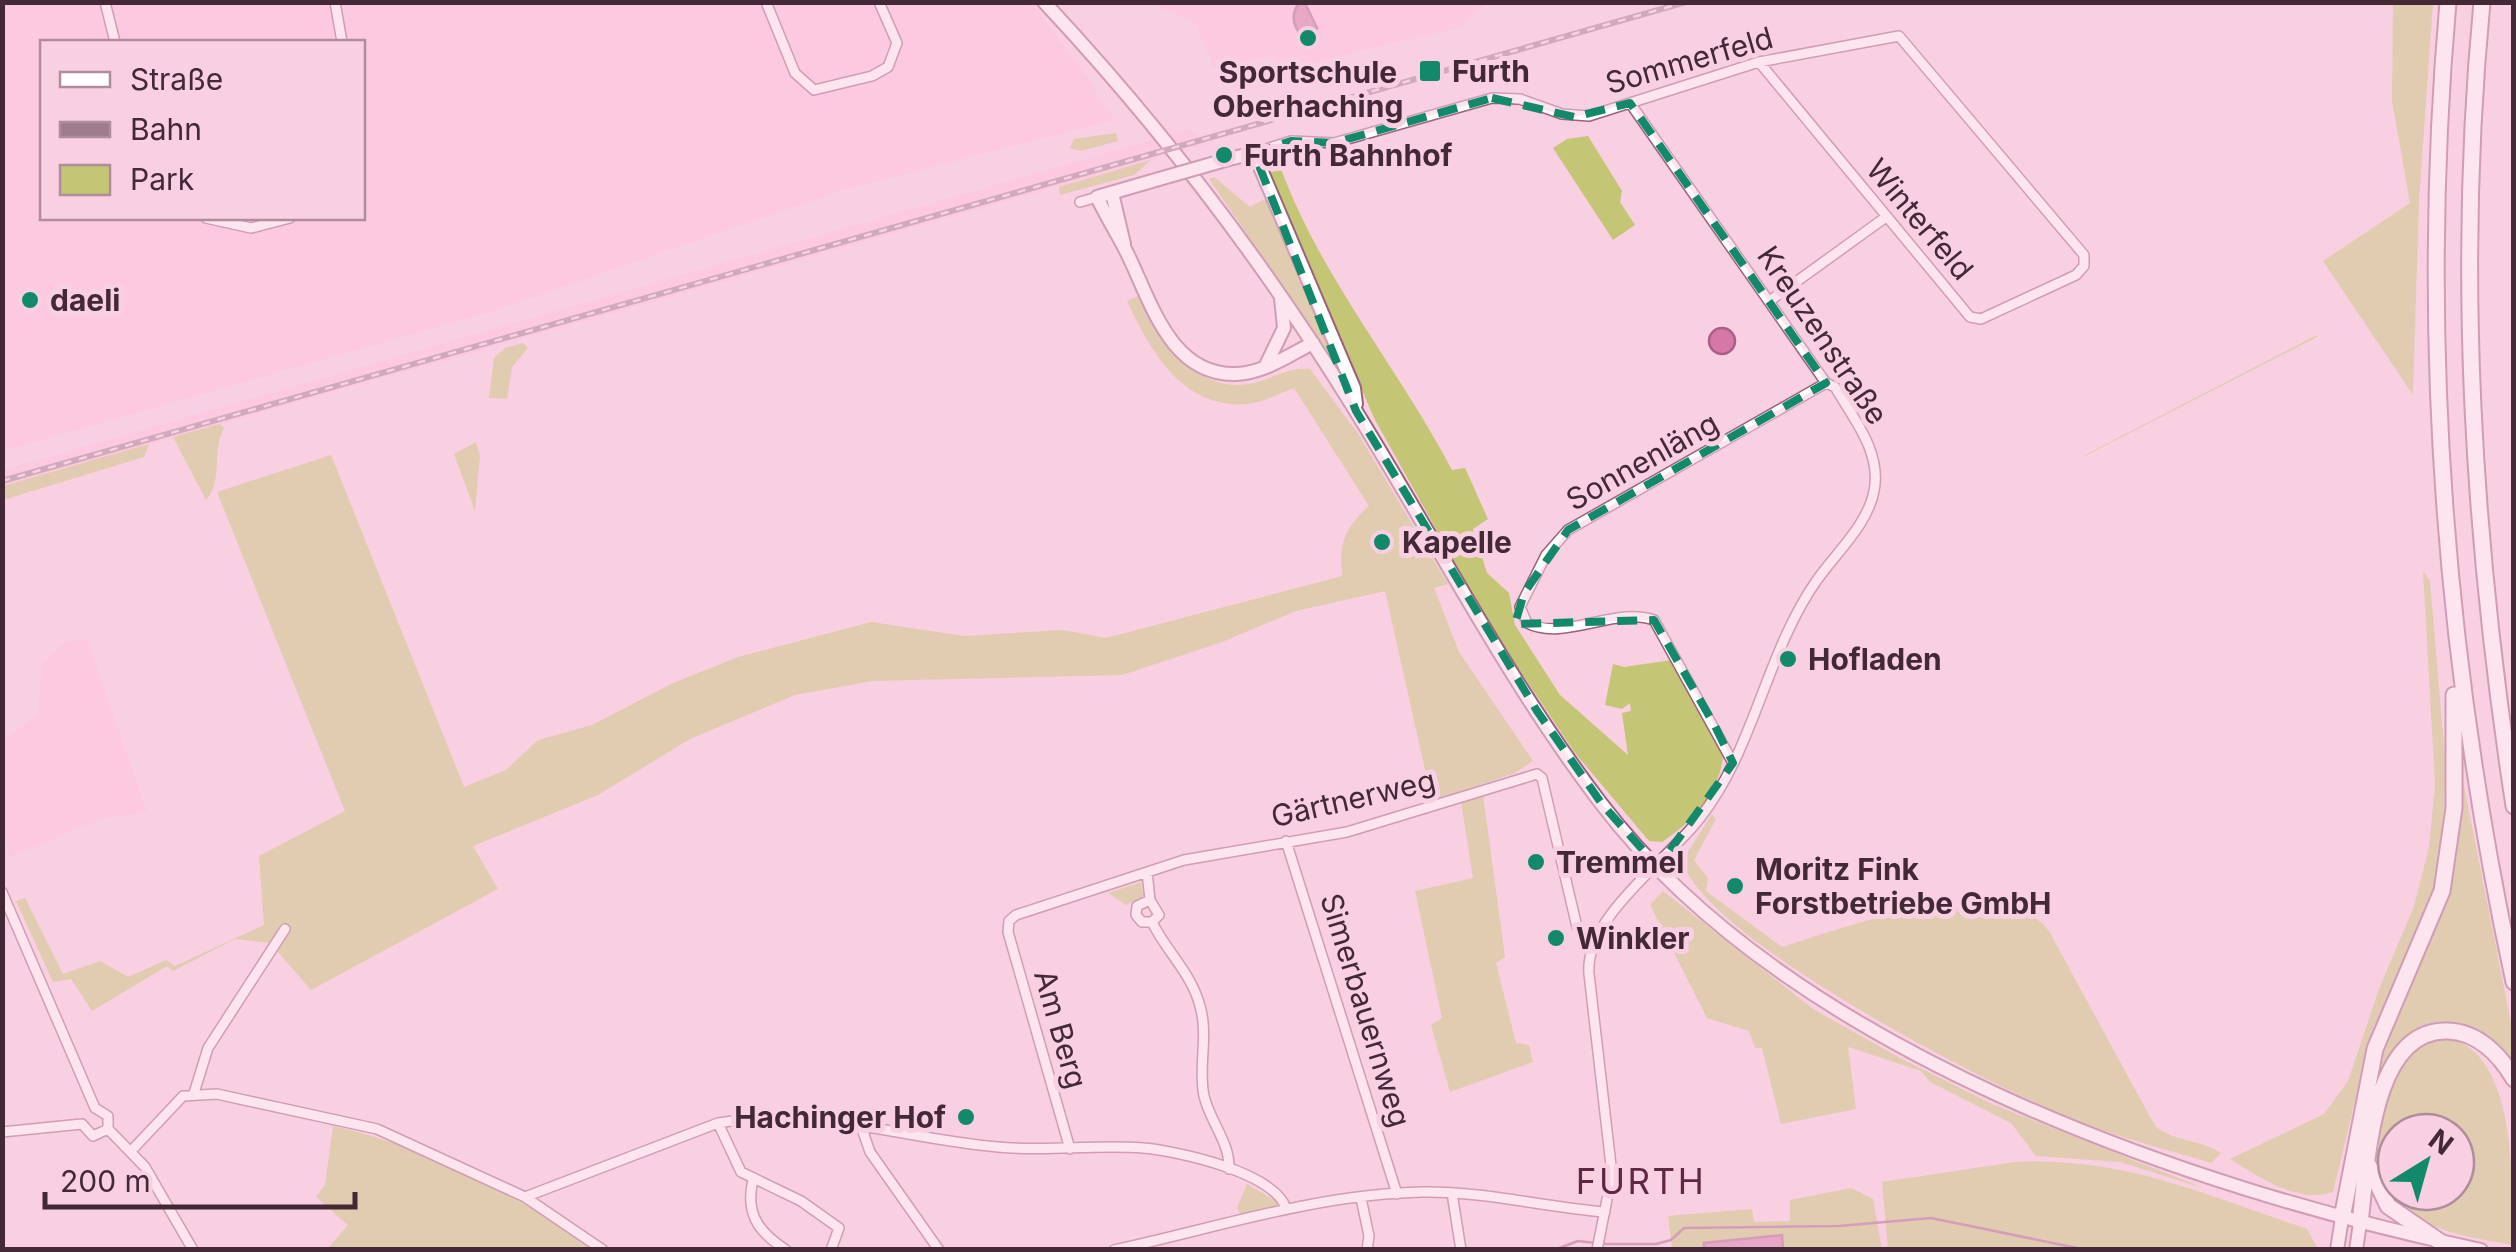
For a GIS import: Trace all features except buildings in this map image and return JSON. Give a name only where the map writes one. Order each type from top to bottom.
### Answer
[{"type":"highway","points":[[2448,2],[2436,171],[2436,399],[2454,641],[2473,772],[2514,982]]},
{"type":"highway","points":[[2482,2],[2471,171],[2470,390],[2484,590],[2514,806]]},
{"type":"highway","points":[[2342,1218],[2375,1049],[2432,919],[2448,861],[2454,808],[2454,641]]},
{"type":"highway","points":[[2360,1223],[2385,1077],[2397,1056],[2416,1039],[2443,1030],[2466,1034],[2498,1056],[2514,1079]]},
{"type":"highway","points":[[2368,1163],[2388,1206],[2439,1240]]},
{"type":"main road","points":[[1044,2],[1180,158],[1281,295],[1356,411],[1484,630],[1537,711],[1602,804],[1658,866],[1756,951],[1808,989],[1906,1048],[2084,1131],[2342,1218],[2482,1250]]},
{"type":"main road","points":[[1313,343],[1262,369],[1235,374],[1213,371],[1183,355],[1162,325],[1097,197],[1254,152],[1354,388],[1356,411]]},
{"type":"main road","points":[[1112,193],[1124,246]]},
{"type":"main road","points":[[1262,369],[1280,343],[1281,295]]},
{"type":"main road","points":[[2337,1250],[2342,1218]]},
{"type":"main road","points":[[2356,1250],[2360,1223]]},
{"type":"street","points":[[105,2],[114,40]]},
{"type":"street","points":[[335,2],[342,40]]},
{"type":"street","points":[[766,2],[795,72],[814,90],[872,76],[888,67],[896,42],[878,2]]},
{"type":"street","name":"Sommerfeld","points":[[1254,152],[1291,141],[1334,143],[1492,98],[1520,99],[1574,117],[1630,104],[1759,62],[1899,36],[2084,255],[2084,266],[2076,275]]},
{"type":"street","name":"Winterfeld","points":[[1759,62],[1970,317],[1980,320],[2076,275]]},
{"type":"street","name":"Kreuzenstraße","points":[[1592,942],[1604,922],[1702,816],[1733,763],[1806,597],[1857,526],[1874,492],[1872,452],[1830,385],[1630,104]]},
{"type":"street","points":[[1080,202],[1097,197]]},
{"type":"street","points":[[1771,300],[1886,217]]},
{"type":"street","points":[[215,220],[251,228],[282,220]]},
{"type":"street","name":"Sonnenläng","points":[[1733,763],[1654,620],[1638,617],[1543,628],[1522,616],[1524,593],[1546,555],[1568,530],[1830,385]]},
{"type":"street","name":"Gärtnerweg","points":[[1009,922],[1147,872],[1382,823],[1537,774],[1542,778],[1577,927],[1592,942]]},
{"type":"street","name":"Simerbauernweg","points":[[1286,841],[1397,1194]]},
{"type":"street","points":[[1147,872],[1150,900],[1158,907],[1152,922]]},
{"type":"street","points":[[2,892],[95,1108],[106,1113],[108,1129],[132,1150],[167,1198],[193,1250]]},
{"type":"street","points":[[1150,900],[1143,901],[1136,910],[1142,922],[1152,922]]},
{"type":"street","name":"Am Berg","points":[[1009,922],[1008,932],[1070,1149]]},
{"type":"street","points":[[1152,922],[1186,971],[1201,1008],[1206,1042],[1204,1097],[1229,1155],[1229,1169]]},
{"type":"street","points":[[194,1094],[208,1048],[286,929]]},
{"type":"street","points":[[1592,942],[1588,960],[1612,1174],[1597,1245]]},
{"type":"street","points":[[132,1150],[173,1102],[194,1094],[264,1103],[377,1130],[525,1197],[603,1250]]},
{"type":"street","points":[[95,1108],[83,1115],[82,1124],[93,1136],[108,1129]]},
{"type":"street","points":[[525,1197],[718,1123],[746,1118],[860,1123],[996,1147],[1146,1148],[1229,1169],[1268,1188],[1286,1208]]},
{"type":"street","points":[[718,1123],[741,1172],[834,1223],[840,1234],[831,1250]]},
{"type":"street","points":[[860,1123],[870,1152],[939,1250]]},
{"type":"street","points":[[2,1132],[82,1124]]},
{"type":"street","points":[[753,1180],[748,1200],[760,1231],[786,1250]]},
{"type":"street","points":[[1114,1250],[1286,1208],[1397,1194],[1452,1192],[1605,1212]]},
{"type":"street","points":[[1452,1192],[1461,1250]]},
{"type":"street","points":[[1361,1198],[1369,1236],[1367,1250]]},
{"type":"highlighted area","points":[[1492,98],[1574,117],[1630,103],[1826,383],[1568,530],[1524,593],[1515,624],[1654,620],[1715,726],[1733,763],[1658,867],[1602,804],[1537,711],[1356,411],[1254,153],[1291,141],[1334,143]]},
{"type":"shaded area","points":[[2,3],[1031,3],[1077,62],[1114,120],[843,190],[493,311],[3,451]]},
{"type":"shaded area","name":"Sportschule Oberhaching","points":[[1152,3],[1487,3],[1461,27],[1283,70],[1272,56],[1214,69],[1196,24]]},
{"type":"shaded area","points":[[1299,3],[1305,3],[1317,28],[1313,37],[1304,38],[1295,25],[1294,12]]},
{"type":"shaded area","points":[[1190,129],[1208,144],[3,486],[3,470]]},
{"type":"shaded area","points":[[1722,328],[1731,332],[1735,341],[1731,350],[1722,354],[1713,350],[1709,341],[1713,332]]},
{"type":"shaded area","points":[[87,639],[147,812],[99,819],[11,857],[3,837],[3,740],[38,715],[42,664],[64,642]]},
{"type":"shaded area","points":[[1782,1235],[1783,1249],[1704,1249],[1704,1243]]},
{"type":"green space","points":[[2393,3],[2433,3],[2419,201],[2413,395],[2323,261],[2410,203],[2392,101]]},
{"type":"green space","points":[[1116,133],[1118,141],[1081,151],[1070,148],[1074,139]]},
{"type":"green space","points":[[1588,136],[1622,191],[1620,202],[1635,225],[1613,240],[1553,148],[1567,139]]},
{"type":"green space","points":[[1151,160],[1134,175],[1060,195],[1059,187]]},
{"type":"green space","points":[[1281,169],[1317,248],[1452,470],[1465,468],[1488,519],[1473,529],[1487,573],[1509,593],[1515,625],[1560,695],[1628,755],[1622,713],[1631,711],[1630,703],[1622,709],[1605,705],[1613,664],[1624,667],[1672,660],[1723,756],[1710,794],[1683,826],[1662,842],[1649,841],[1575,753],[1490,626],[1374,418],[1269,173]]},
{"type":"green space","points":[[1214,177],[1250,207],[1267,198],[1340,370],[1209,179]]},
{"type":"green space","points":[[1140,295],[1169,344],[1211,380],[1249,384],[1310,369],[1359,435],[1448,584],[1434,588],[1459,652],[1533,761],[1515,773],[1432,801],[1385,591],[1296,611],[1222,642],[1122,675],[872,681],[795,695],[690,739],[598,795],[473,846],[498,889],[311,990],[270,943],[235,939],[173,971],[167,966],[92,1011],[71,979],[53,982],[16,901],[25,898],[63,974],[100,961],[128,977],[166,960],[175,966],[264,925],[259,856],[345,811],[217,492],[331,455],[464,787],[506,770],[538,740],[592,725],[673,683],[738,657],[871,622],[964,636],[1063,630],[1106,638],[1342,576],[1345,537],[1369,506],[1294,388],[1249,404],[1205,398],[1172,374],[1147,339],[1127,301]]},
{"type":"green space","points":[[2317,337],[2083,457],[2083,456]]},
{"type":"green space","points":[[523,343],[528,348],[512,367],[507,399],[489,398],[494,358],[505,348]]},
{"type":"green space","points":[[220,424],[224,428],[218,446],[215,484],[206,500],[173,437]]},
{"type":"green space","points":[[476,442],[480,455],[475,511],[454,454]]},
{"type":"green space","points":[[149,444],[144,457],[3,500],[3,486]]},
{"type":"green space","points":[[2423,571],[2430,581],[2446,769],[2441,863],[2424,920],[2372,1031],[2333,1192],[2293,1192],[2230,1159],[2324,1114],[2348,1081],[2379,989],[2414,906],[2429,847],[2435,785]]},
{"type":"green space","points":[[2461,771],[2513,1033],[2513,1069],[2456,1025],[2426,1024],[2413,1031],[2392,1053],[2374,1094],[2387,1043],[2450,884],[2458,836]]},
{"type":"green space","points":[[1483,795],[1505,957],[1496,963],[1516,1043],[1529,1045],[1533,1062],[1450,1092],[1431,1025],[1442,1018],[1415,891],[1473,878],[1461,802]]},
{"type":"green space","points":[[1712,814],[1716,819],[1694,860],[1708,878],[1706,891],[1782,947],[1922,908],[1998,904],[2028,914],[2050,933],[2155,1126],[2221,1153],[2211,1163],[2073,1119],[1920,1044],[1795,969],[1742,930],[1703,894],[1682,861]]},
{"type":"green space","points":[[1141,882],[1143,897],[1126,905],[1108,893]]},
{"type":"green space","points":[[1663,891],[1813,1009],[1900,1058],[1990,1103],[2206,1189],[2120,1162],[2036,1156],[2011,1123],[1930,1082],[1921,1071],[1848,1047],[1856,1109],[1781,1124],[1762,1048],[1755,1048],[1749,1031],[1707,1018],[1650,905]]},
{"type":"green space","points":[[2436,1037],[2462,1043],[2482,1060],[2496,1085],[2510,1148],[2513,1245],[2452,1232],[2408,1212],[2476,1212],[2476,1112],[2383,1112],[2398,1064],[2418,1045]]},
{"type":"green space","points":[[333,1126],[437,1160],[535,1210],[596,1249],[327,1249],[348,1225],[316,1197],[325,1185]]},
{"type":"green space","points":[[2015,1162],[2093,1166],[2164,1181],[2307,1229],[2318,1249],[1888,1248],[1882,1182]]},
{"type":"green space","points":[[1247,1184],[1276,1201],[1277,1206],[1240,1214],[1237,1207]]},
{"type":"green space","points":[[1851,1188],[1873,1199],[1882,1249],[1672,1249],[1668,1216],[1752,1209],[1754,1222],[1790,1221],[1790,1200]]},
{"type":"waterway","points":[[1604,1244],[1656,1244],[1671,1240],[1684,1228],[1839,1226],[1931,1218],[2087,1250]]},
{"type":"waterway","points":[[1554,1250],[1578,1241],[1596,1243]]},
{"type":"railway","points":[[2,481],[1686,2]]},
{"type":"place","name":"Sportschule Oberhaching","points":[[1308,38]]},
{"type":"place","name":"Furth","points":[[1430,71]]},
{"type":"place","name":"Furth Bahnhof","points":[[1224,155]]},
{"type":"place","name":"daeli","points":[[30,300]]},
{"type":"place","name":"Kapelle","points":[[1382,542]]},
{"type":"place","name":"Hofladen","points":[[1788,659]]},
{"type":"place","name":"Tremmel","points":[[1536,862]]},
{"type":"place","name":"Moritz Fink Forstbetriebe GmbH","points":[[1735,886]]},
{"type":"place","name":"Winkler","points":[[1556,938]]},
{"type":"place","name":"Hachinger Hof","points":[[966,1117]]},
{"type":"district","name":"FURTH","points":[[1641,1181]]}]
